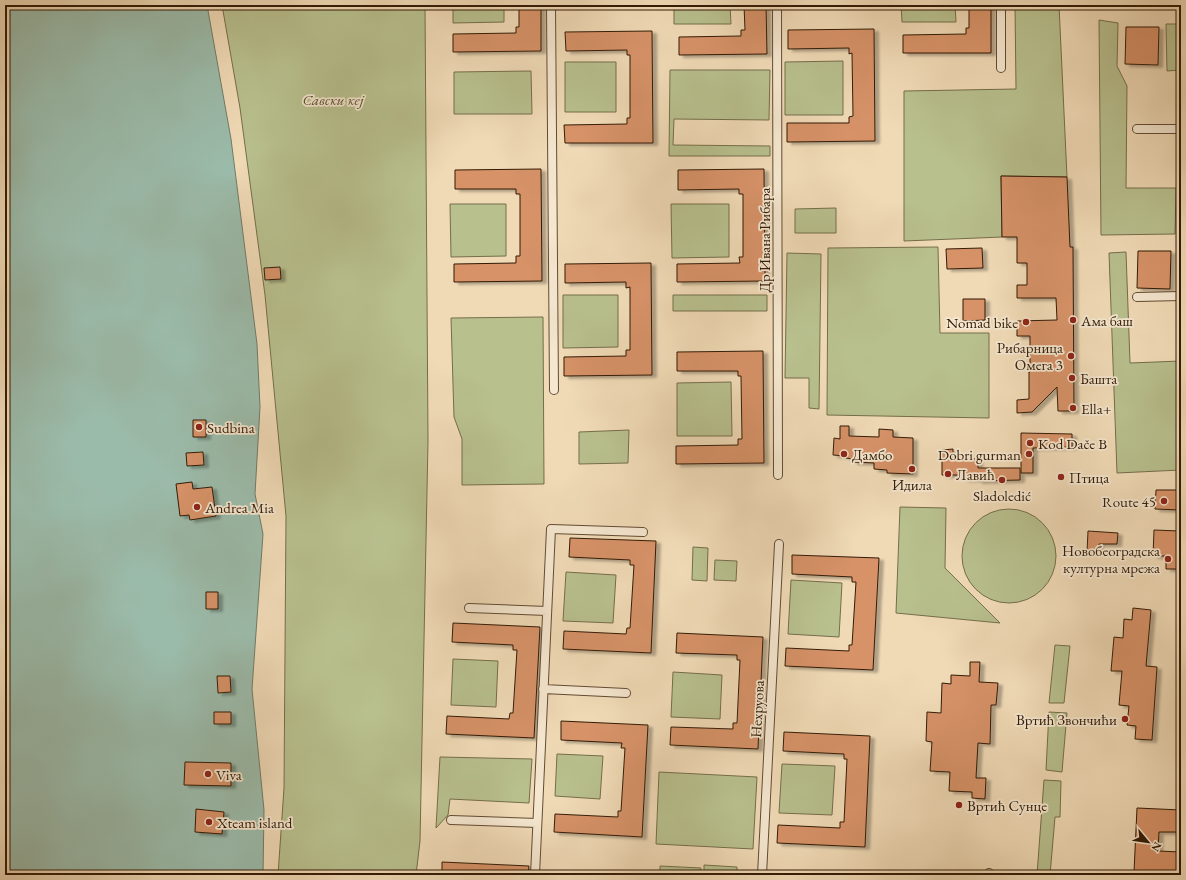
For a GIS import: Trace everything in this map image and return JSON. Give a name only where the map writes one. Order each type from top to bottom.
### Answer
[{"type":"street","points":[[551,5],[554,390]]},
{"type":"street","name":"Др Ивана Рибара","points":[[777,5],[778,475]]},
{"type":"street","points":[[1000,5],[1001,68]]},
{"type":"street","points":[[1137,129],[1181,128]]},
{"type":"street","points":[[1137,296],[1181,296]]},
{"type":"street","points":[[535,875],[551,529],[643,532]]},
{"type":"street","name":"Нехруова","points":[[762,875],[779,544]]},
{"type":"street","points":[[469,608],[547,611]]},
{"type":"street","points":[[543,689],[626,693]]},
{"type":"street","points":[[451,820],[537,823]]},
{"type":"green space","name":"Савски кеј","points":[[222,5],[425,5],[428,441],[420,841],[416,875],[278,875],[284,788],[286,516],[265,295],[240,108]]},
{"type":"green space","points":[[453,5],[504,5],[504,22],[453,23]]},
{"type":"green space","points":[[674,5],[730,5],[731,24],[674,24]]},
{"type":"green space","points":[[901,5],[955,5],[956,22],[902,22]]},
{"type":"green space","points":[[1015,5],[1059,5],[1067,177],[1001,176],[1002,237],[904,241],[904,91],[1016,89]]},
{"type":"green space","points":[[1098,5],[1166,5],[1166,9]]},
{"type":"green space","points":[[1099,20],[1118,23],[1117,66],[1127,86],[1126,188],[1176,188],[1175,234],[1101,235]]},
{"type":"green space","points":[[1166,24],[1181,24],[1181,70],[1167,71]]},
{"type":"green space","points":[[843,61],[843,115],[785,115],[785,62]]},
{"type":"green space","points":[[565,62],[616,62],[616,112],[565,112]]},
{"type":"green space","points":[[670,70],[770,70],[769,120],[674,119],[673,145],[770,146],[770,156],[669,156]]},
{"type":"green space","points":[[531,71],[532,114],[454,114],[454,72]]},
{"type":"green space","points":[[450,204],[506,204],[506,256],[451,257]]},
{"type":"green space","points":[[671,204],[729,204],[729,257],[672,258]]},
{"type":"green space","points":[[836,208],[836,233],[795,233],[795,209]]},
{"type":"green space","points":[[938,247],[940,333],[989,333],[989,418],[827,415],[828,248]]},
{"type":"green space","points":[[1126,252],[1130,363],[1181,361],[1181,470],[1117,473],[1109,253]]},
{"type":"green space","points":[[787,253],[821,254],[819,409],[809,408],[809,378],[785,378]]},
{"type":"green space","points":[[563,295],[618,295],[618,347],[563,348]]},
{"type":"green space","points":[[673,295],[767,295],[767,311],[673,311]]},
{"type":"green space","points":[[543,317],[544,484],[462,485],[462,439],[454,417],[451,318]]},
{"type":"green space","points":[[731,382],[732,436],[677,436],[677,383]]},
{"type":"green space","points":[[629,430],[628,463],[579,464],[579,432]]},
{"type":"green space","points":[[900,507],[946,508],[945,568],[1000,623],[896,613]]},
{"type":"green space","points":[[1009,509],[1027,513],[1042,523],[1052,538],[1056,556],[1052,574],[1042,589],[1027,599],[1009,603],[991,599],[976,589],[966,574],[962,556],[966,538],[976,523],[991,513]]},
{"type":"green space","points":[[693,547],[708,548],[707,581],[692,580]]},
{"type":"green space","points":[[715,560],[737,561],[736,581],[714,580]]},
{"type":"green space","points":[[566,572],[616,575],[613,623],[563,621]]},
{"type":"green space","points":[[791,580],[842,583],[839,637],[788,634]]},
{"type":"green space","points":[[1055,645],[1070,646],[1064,703],[1049,703]]},
{"type":"green space","points":[[453,659],[498,661],[496,707],[451,705]]},
{"type":"green space","points":[[673,672],[722,675],[720,719],[671,717]]},
{"type":"green space","points":[[1049,712],[1067,713],[1062,772],[1046,770]]},
{"type":"green space","points":[[557,754],[603,756],[600,799],[555,796]]},
{"type":"green space","points":[[440,757],[532,759],[529,803],[450,799],[448,815],[436,828]]},
{"type":"green space","points":[[782,764],[835,766],[832,815],[779,813]]},
{"type":"green space","points":[[659,772],[757,777],[753,849],[656,844]]},
{"type":"green space","points":[[1044,780],[1061,781],[1060,817],[1055,817],[1050,875],[1037,875]]},
{"type":"green space","points":[[704,865],[737,867],[737,875],[704,875]]},
{"type":"green space","points":[[660,866],[701,868],[700,875],[660,875]]},
{"type":"shaded area","points":[[5,5],[207,5],[231,139],[257,344],[260,407],[255,494],[263,534],[252,689],[264,810],[263,875],[5,875]]},
{"type":"building","points":[[519,5],[541,5],[541,51],[453,52],[453,34],[516,33],[516,27],[519,27]]},
{"type":"building","points":[[744,5],[766,5],[767,54],[679,55],[679,37],[741,36],[741,30],[745,30]]},
{"type":"building","points":[[969,5],[991,5],[991,53],[903,53],[903,35],[966,34],[966,28],[969,28]]},
{"type":"building","points":[[1126,27],[1159,27],[1158,65],[1125,64]]},
{"type":"building","points":[[874,29],[875,141],[787,142],[787,123],[849,123],[849,117],[853,116],[852,53],[849,54],[849,48],[788,49],[788,30]]},
{"type":"building","points":[[652,31],[653,143],[565,143],[564,125],[627,124],[627,118],[630,118],[630,55],[627,55],[627,50],[566,51],[565,32]]},
{"type":"building","points":[[541,169],[542,281],[454,282],[454,264],[516,263],[516,256],[520,256],[520,194],[516,194],[516,189],[455,189],[455,170]]},
{"type":"building","points":[[764,169],[765,281],[677,282],[677,264],[740,263],[739,257],[743,257],[743,194],[739,194],[739,189],[678,190],[678,170]]},
{"type":"building","points":[[1001,176],[1067,177],[1070,247],[1073,247],[1074,411],[1058,411],[1057,387],[1032,412],[1017,413],[1017,400],[1029,399],[1030,336],[1017,336],[1017,321],[1057,320],[1056,298],[1017,298],[1017,285],[1027,285],[1027,263],[1017,263],[1017,237],[1002,237]]},
{"type":"building","points":[[982,248],[983,268],[947,269],[946,249]]},
{"type":"building","points":[[1138,251],[1171,251],[1170,289],[1137,288]]},
{"type":"building","points":[[651,263],[652,375],[564,376],[564,357],[626,356],[626,350],[630,350],[630,287],[626,288],[626,282],[565,283],[565,264]]},
{"type":"building","points":[[280,267],[281,279],[265,280],[264,268]]},
{"type":"building","points":[[963,299],[985,299],[985,320],[963,321]]},
{"type":"building","points":[[763,351],[764,463],[676,464],[676,446],[738,445],[738,439],[742,439],[741,376],[738,376],[738,371],[677,371],[677,352]]},
{"type":"building","points":[[193,420],[206,420],[206,437],[193,437]]},
{"type":"building","points":[[840,426],[849,426],[849,436],[879,437],[879,429],[893,430],[893,437],[913,438],[913,474],[887,473],[887,470],[874,469],[874,463],[853,462],[853,459],[846,458],[846,456],[833,455],[834,438],[840,439]]},
{"type":"building","points":[[1021,433],[1072,434],[1072,447],[1033,448],[1033,473],[1021,473]]},
{"type":"building","points":[[953,449],[953,459],[978,459],[978,468],[1020,468],[1020,480],[978,481],[978,479],[964,479],[964,475],[942,475],[942,450]]},
{"type":"building","points":[[203,452],[204,465],[187,466],[186,453]]},
{"type":"building","name":"Andrea Mia","points":[[192,482],[193,489],[212,487],[216,516],[190,520],[189,515],[180,516],[176,484]]},
{"type":"building","points":[[1156,490],[1181,490],[1181,510],[1155,509]]},
{"type":"building","points":[[1154,530],[1180,531],[1181,569],[1166,569],[1166,556],[1153,556]]},
{"type":"building","points":[[1088,531],[1118,533],[1117,544],[1099,544],[1099,552],[1087,552]]},
{"type":"building","points":[[570,538],[656,541],[651,653],[563,649],[564,631],[626,634],[627,628],[630,628],[634,565],[630,565],[630,560],[569,557]]},
{"type":"building","points":[[792,555],[879,558],[873,670],[785,666],[786,648],[849,651],[849,645],[852,645],[856,582],[852,582],[852,577],[792,574]]},
{"type":"building","points":[[206,592],[218,592],[218,609],[206,609]]},
{"type":"building","points":[[1133,608],[1151,610],[1146,666],[1157,667],[1152,740],[1135,739],[1136,726],[1127,725],[1129,706],[1119,705],[1122,671],[1111,671],[1114,637],[1123,638],[1124,619],[1132,620]]},
{"type":"building","points":[[453,623],[540,627],[534,738],[446,734],[447,716],[509,719],[510,713],[513,713],[517,650],[513,650],[513,645],[452,642]]},
{"type":"building","points":[[677,633],[763,637],[758,749],[670,745],[671,727],[733,729],[733,723],[737,723],[740,660],[737,660],[737,655],[676,653]]},
{"type":"building","points":[[970,662],[980,662],[979,682],[998,683],[996,705],[991,705],[990,744],[978,743],[976,778],[986,778],[985,799],[972,798],[972,792],[949,791],[950,772],[930,771],[932,742],[926,741],[927,712],[941,713],[942,683],[951,684],[951,675],[970,676]]},
{"type":"building","points":[[217,676],[230,676],[231,692],[218,693]]},
{"type":"building","points":[[214,712],[231,712],[231,724],[214,724]]},
{"type":"building","points":[[561,721],[648,725],[642,837],[554,832],[555,814],[618,817],[618,811],[621,811],[625,748],[621,748],[622,743],[561,740]]},
{"type":"building","points":[[784,732],[870,736],[865,847],[777,843],[778,825],[840,828],[840,822],[844,822],[847,759],[844,759],[844,754],[783,751]]},
{"type":"building","name":"Viva","points":[[185,762],[231,763],[231,786],[184,785]]},
{"type":"building","points":[[1137,808],[1181,810],[1181,832],[1159,832],[1158,851],[1181,852],[1181,874],[1134,872]]},
{"type":"building","name":"Xteam island","points":[[196,809],[224,812],[222,834],[195,832]]},
{"type":"building","points":[[442,862],[529,866],[528,875],[442,875]]},
{"type":"place","name":"Ама баш","points":[[1073,320]]},
{"type":"place","name":"Nomad bike","points":[[1026,322]]},
{"type":"place","name":"Рибарница Омега 3","points":[[1071,356]]},
{"type":"place","name":"Башта","points":[[1072,378]]},
{"type":"place","name":"Ella+","points":[[1073,408]]},
{"type":"place","name":"Sudbina","points":[[199,427]]},
{"type":"place","name":"Kod Dače B","points":[[1030,443]]},
{"type":"place","name":"Дамбо","points":[[844,454]]},
{"type":"place","name":"Dobri gurman","points":[[1029,454]]},
{"type":"place","name":"Идила","points":[[912,469]]},
{"type":"place","name":"Лавић","points":[[948,474]]},
{"type":"place","name":"Птица","points":[[1061,477]]},
{"type":"place","name":"Sladoledić","points":[[1002,480]]},
{"type":"place","name":"Route 45","points":[[1164,501]]},
{"type":"place","name":"Andrea Mia","points":[[197,507]]},
{"type":"place","name":"Новобеоградска културна мрежа","points":[[1168,559]]},
{"type":"place","name":"Вртић Звончићи","points":[[1125,719]]},
{"type":"place","name":"Viva","points":[[208,774]]},
{"type":"place","name":"Вртић Сунце","points":[[959,805]]},
{"type":"place","name":"Xteam island","points":[[209,822]]}]
